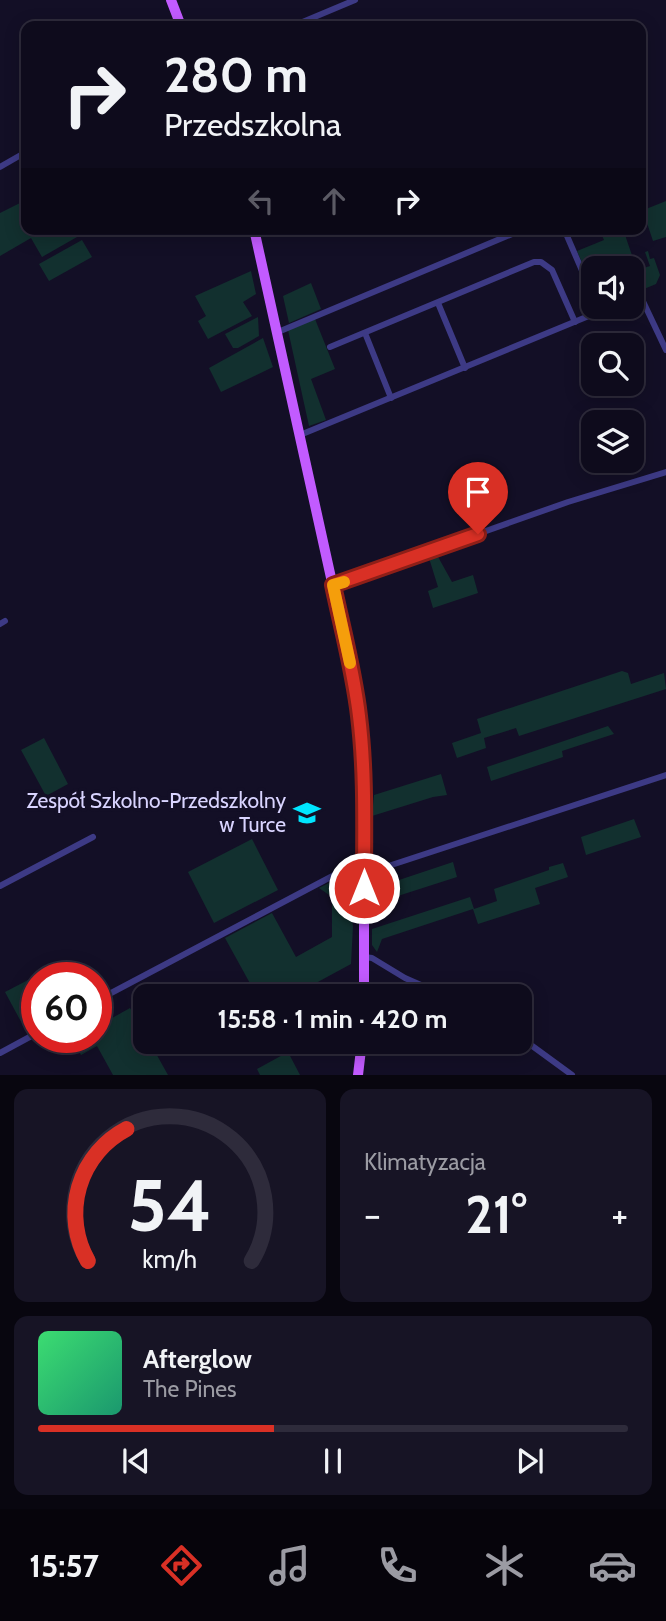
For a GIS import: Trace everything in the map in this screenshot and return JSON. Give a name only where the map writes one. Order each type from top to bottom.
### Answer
[{"type":"main road","points":[[172,0],[179,21]]},
{"type":"main road","points":[[255,235],[356,691],[364,773],[364,984]]},
{"type":"main road","points":[[358,1075],[360,1054]]},
{"type":"street","points":[[305,21],[355,0]]},
{"type":"street","points":[[0,167],[21,155]]},
{"type":"street","points":[[278,332],[510,235]]},
{"type":"street","points":[[567,235],[581,268]]},
{"type":"street","points":[[330,347],[541,261],[552,271],[575,322]]},
{"type":"street","points":[[438,303],[465,368]]},
{"type":"street","points":[[644,303],[666,350]]},
{"type":"street","points":[[300,435],[581,319]]},
{"type":"street","points":[[365,333],[391,398]]},
{"type":"street","points":[[333,585],[568,502],[666,472]]},
{"type":"street","points":[[112,993],[342,871],[364,870],[666,775]]},
{"type":"street","points":[[0,886],[93,837]]},
{"type":"street","points":[[365,957],[372,958],[419,984]]},
{"type":"street","points":[[0,1053],[21,1042]]},
{"type":"street","points":[[532,1046],[572,1075]]},
{"type":"green space","points":[[666,201],[666,237],[653,241],[646,220],[646,209]]},
{"type":"green space","points":[[21,202],[21,235],[77,237],[42,257],[31,238],[0,256],[0,213]]},
{"type":"green space","points":[[602,235],[625,235],[632,256],[581,256],[581,260],[577,251],[604,240]]},
{"type":"green space","points":[[82,240],[92,257],[49,281],[39,264]]},
{"type":"green space","points":[[648,251],[650,259],[654,258],[660,275],[656,284],[644,289],[644,268],[650,266],[645,252]]},
{"type":"green space","points":[[251,271],[256,294],[243,302],[252,316],[208,339],[198,321],[206,316],[195,296]]},
{"type":"green space","points":[[311,283],[321,309],[289,323],[283,296]]},
{"type":"green space","points":[[258,317],[259,336],[233,348],[225,334]]},
{"type":"green space","points":[[315,319],[335,369],[311,379],[326,420],[309,426],[288,330]]},
{"type":"green space","points":[[263,338],[273,367],[221,392],[209,368]]},
{"type":"green space","points":[[437,555],[452,582],[473,575],[478,593],[433,608],[428,591],[438,587],[429,558]]},
{"type":"green space","points":[[622,671],[628,673],[631,684],[664,673],[666,689],[519,736],[516,728],[484,738],[486,748],[457,758],[452,743],[481,733],[477,719]]},
{"type":"green space","points":[[608,726],[614,734],[562,751],[563,757],[491,781],[487,767]]},
{"type":"green space","points":[[44,738],[68,784],[46,796],[21,750]]},
{"type":"green space","points":[[441,774],[447,795],[372,816],[374,795]]},
{"type":"green space","points":[[634,819],[641,837],[586,855],[581,837]]},
{"type":"green space","points":[[252,839],[278,890],[214,923],[188,872]]},
{"type":"green space","points":[[453,862],[457,877],[376,903],[375,888]]},
{"type":"green space","points":[[563,863],[568,877],[535,888],[540,904],[478,924],[473,909],[382,939],[377,952],[372,945],[372,929],[470,897],[474,909],[497,901],[494,889]]},
{"type":"green space","points":[[352,871],[348,901],[353,926],[351,964],[314,984],[250,984],[225,938],[272,913],[296,957],[332,937],[332,897],[319,888]]},
{"type":"green space","points":[[21,984],[21,1022],[5,992]]},
{"type":"green space","points":[[130,1008],[133,1013],[133,1054],[156,1054],[168,1075],[113,1075],[101,1053],[112,1053],[112,1018]]},
{"type":"green space","points":[[289,1054],[300,1075],[260,1075],[257,1069]]},
{"type":"slow traffic","points":[[344,582],[333,585],[350,663]]},
{"type":"place","name":"Zespół Szkolno-Przedszkolny w Turce","points":[[307,813]]},
{"type":"route","points":[[364,888],[364,773],[361,728],[356,691],[333,585],[478,534]]}]
